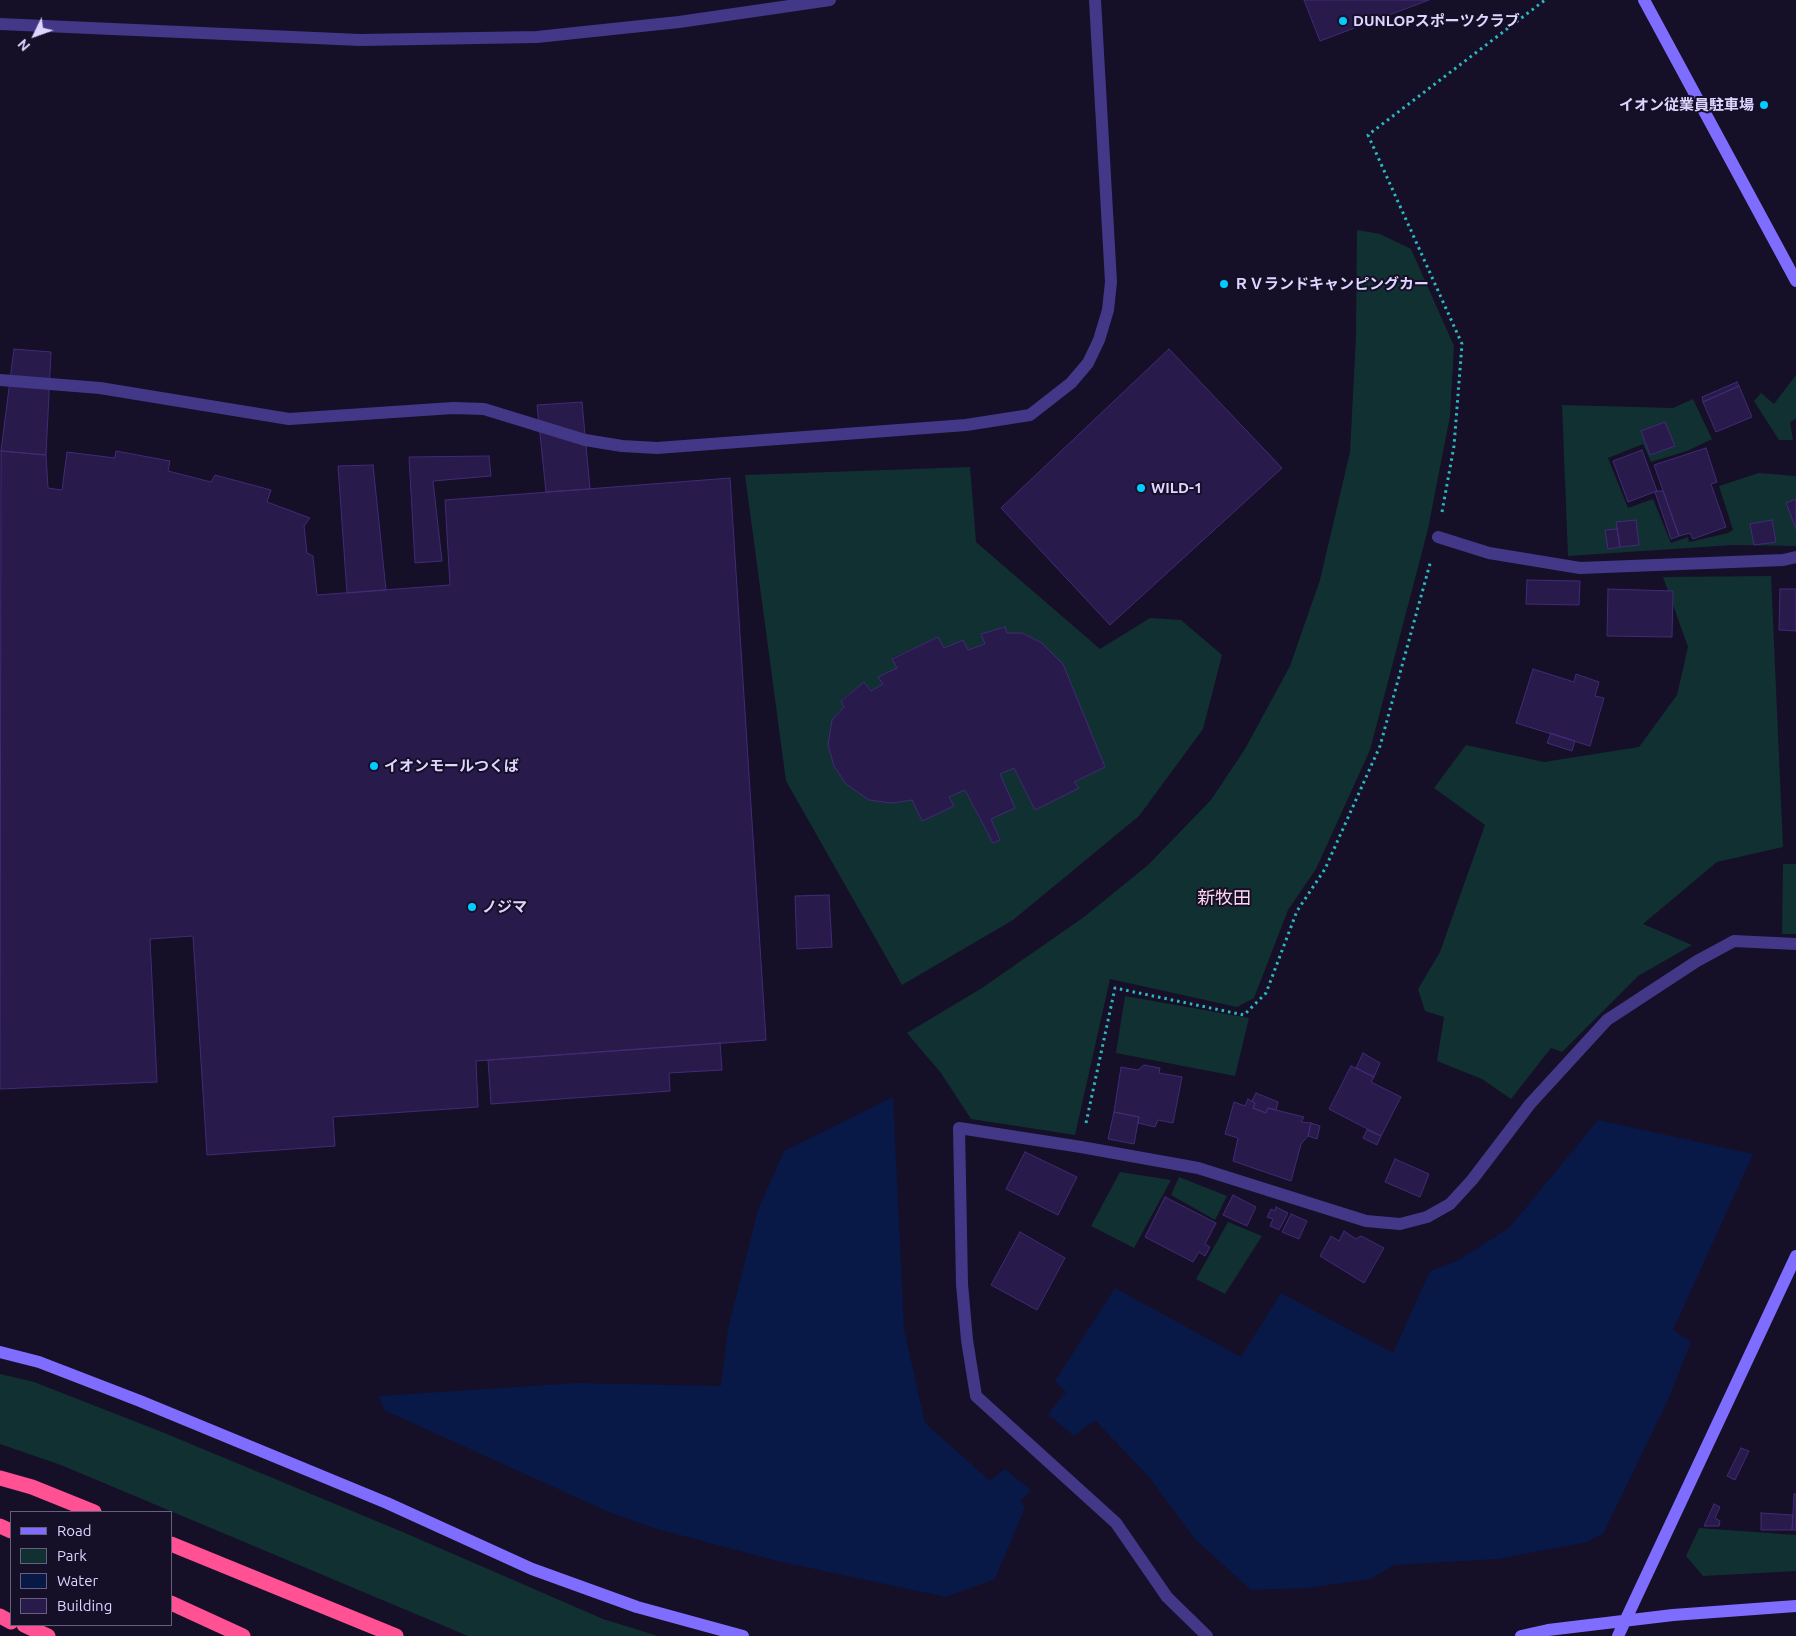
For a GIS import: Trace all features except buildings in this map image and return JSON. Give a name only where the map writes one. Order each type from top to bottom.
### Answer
[{"type":"highway","points":[[0,1478],[32,1487],[92,1511]]},
{"type":"highway","points":[[172,1544],[396,1636]]},
{"type":"highway","points":[[172,1603],[243,1636]]},
{"type":"highway","points":[[17,1626],[33,1636]]},
{"type":"highway","points":[[26,1626],[48,1636]]},
{"type":"street","points":[[0,24],[360,40],[537,37],[698,20],[830,0]]},
{"type":"street","points":[[0,380],[100,388],[289,419],[453,408],[484,409],[586,440],[622,446],[657,448],[966,425],[1030,415],[1071,383],[1088,363],[1099,340],[1108,310],[1111,282],[1095,0]]},
{"type":"street","points":[[1644,0],[1792,267],[1796,281]]},
{"type":"street","points":[[1438,537],[1489,553],[1580,568],[1783,560],[1796,557]]},
{"type":"street","points":[[1207,1636],[1167,1597],[1116,1523],[976,1396],[967,1340],[962,1284],[959,1128],[1081,1146],[1198,1168],[1366,1221],[1400,1224],[1427,1216],[1450,1204],[1472,1180],[1530,1104],[1607,1020],[1697,961],[1734,941],[1796,944]]},
{"type":"street","points":[[1618,1636],[1796,1256]]},
{"type":"street","points":[[0,1352],[39,1362],[140,1401],[387,1504],[532,1570],[637,1607],[743,1636]]},
{"type":"street","points":[[1521,1636],[1548,1630],[1673,1615],[1796,1606]]},
{"type":"path","points":[[1081,1146],[1116,988],[1244,1015],[1266,993],[1296,911],[1325,869],[1380,746],[1438,537],[1454,446],[1462,344],[1368,135],[1545,0]]},
{"type":"green space","points":[[1357,230],[1380,234],[1411,249],[1454,346],[1450,416],[1428,529],[1370,750],[1316,869],[1288,910],[1254,998],[1237,1007],[1110,979],[1075,1135],[971,1119],[941,1073],[907,1033],[982,988],[1084,917],[1148,865],[1211,800],[1245,749],[1290,666],[1320,580],[1350,452],[1356,337]]},
{"type":"green space","points":[[1796,375],[1796,419],[1790,422],[1793,440],[1779,440],[1754,401],[1761,393],[1774,404]]},
{"type":"green space","points":[[1693,399],[1712,439],[1687,451],[1651,462],[1643,444],[1608,458],[1628,508],[1653,499],[1671,543],[1688,537],[1689,542],[1728,533],[1733,530],[1719,486],[1759,473],[1796,476],[1796,546],[1733,545],[1568,556],[1562,405],[1673,408]]},
{"type":"green space","points":[[970,467],[976,542],[1100,649],[1150,618],[1181,620],[1222,655],[1203,729],[1139,816],[1013,920],[902,985],[786,781],[745,475]],"holes":[[[1004,627],[1007,633],[1022,633],[1042,643],[1063,664],[1105,767],[1074,782],[1078,788],[1035,810],[1014,768],[1000,774],[991,819],[1000,839],[993,843],[965,790],[949,797],[954,806],[922,821],[912,800],[892,803],[869,800],[846,784],[834,766],[828,745],[832,720],[844,707],[841,700],[864,682],[871,691],[883,684],[878,677],[897,668],[892,658],[938,637],[944,648],[963,640],[968,650],[985,644],[981,634]]]},
{"type":"green space","points":[[1771,576],[1783,847],[1717,862],[1643,924],[1692,945],[1638,976],[1562,1052],[1551,1048],[1511,1099],[1482,1079],[1437,1061],[1444,1017],[1425,1011],[1418,989],[1440,952],[1485,825],[1434,788],[1466,745],[1544,762],[1639,747],[1677,695],[1688,647],[1663,577]]},
{"type":"green space","points":[[1783,864],[1796,864],[1796,934],[1782,934]]},
{"type":"green space","points":[[1125,996],[1249,1018],[1235,1076],[1116,1053]]},
{"type":"green space","points":[[1120,1172],[1171,1180],[1134,1248],[1091,1226]]},
{"type":"green space","points":[[1179,1177],[1227,1196],[1215,1220],[1171,1195]]},
{"type":"green space","points":[[1228,1222],[1262,1236],[1225,1294],[1196,1279]]},
{"type":"green space","points":[[0,1374],[34,1382],[162,1432],[405,1533],[603,1619],[658,1636],[468,1636],[61,1465],[0,1444]]},
{"type":"green space","points":[[1699,1528],[1796,1535],[1796,1571],[1703,1576],[1686,1556]]},
{"type":"water","points":[[893,1097],[904,1329],[925,1423],[990,1481],[1005,1469],[1031,1490],[1020,1501],[1025,1508],[995,1579],[946,1597],[777,1561],[654,1528],[611,1513],[384,1410],[379,1396],[577,1383],[721,1386],[728,1328],[758,1210],[784,1151]]},
{"type":"water","points":[[1598,1120],[1753,1154],[1673,1330],[1691,1342],[1667,1402],[1603,1534],[1584,1543],[1497,1559],[1394,1565],[1370,1579],[1308,1588],[1251,1590],[1194,1538],[1150,1478],[1095,1420],[1074,1436],[1048,1414],[1066,1392],[1055,1381],[1115,1288],[1241,1357],[1281,1293],[1393,1353],[1430,1271],[1457,1261],[1509,1228]]},
{"type":"place","name":"DUNLOPスポーツクラブ","points":[[1343,21]]},
{"type":"place","name":"イオン従業員駐車場","points":[[1764,105]]},
{"type":"place","name":"ＲＶランドキャンピングカー","points":[[1224,284]]},
{"type":"place","name":"WILD-1","points":[[1141,488]]},
{"type":"place","name":"イオンモールつくば","points":[[374,766]]},
{"type":"place","name":"ノジマ","points":[[472,907]]},
{"type":"district","name":"新牧田","points":[[1224,898]]}]
